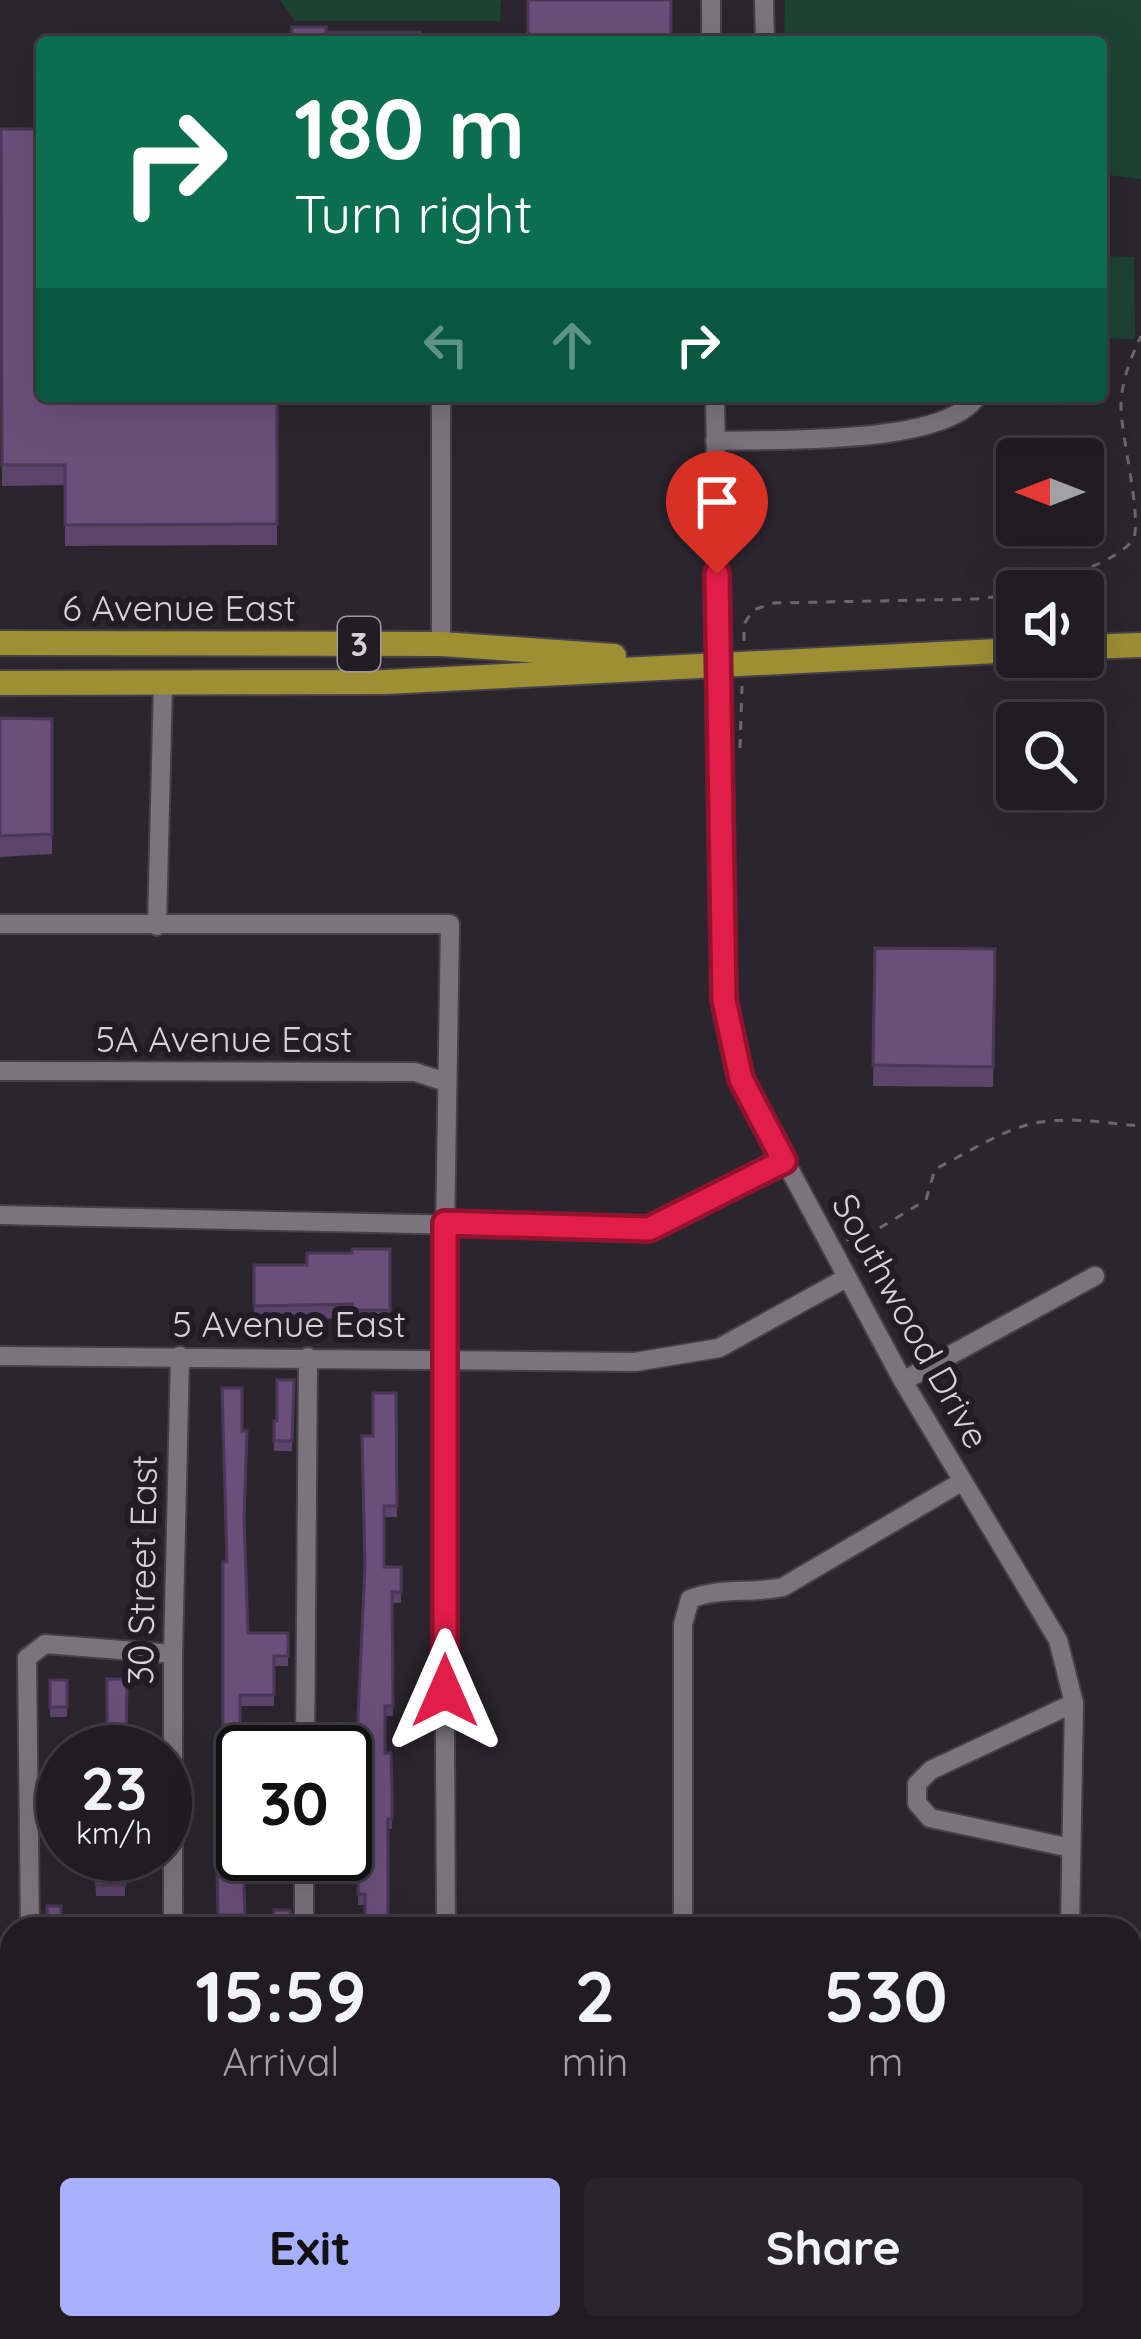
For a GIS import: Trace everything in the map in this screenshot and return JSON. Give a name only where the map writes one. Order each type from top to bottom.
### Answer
[{"type":"main road","name":"6 Avenue East","points":[[0,644],[441,644],[730,666]]},
{"type":"main road","points":[[1104,646],[1141,645]]},
{"type":"main road","name":"6 Avenue East","points":[[0,683],[386,682],[996,651]]},
{"type":"street","points":[[711,0],[711,36]]},
{"type":"street","points":[[764,0],[765,36]]},
{"type":"street","points":[[441,402],[441,644]]},
{"type":"street","name":"Southwood Drive","points":[[715,402],[730,666],[724,1000],[741,1079],[903,1381],[1058,1640],[1074,1703],[1070,1917]]},
{"type":"street","points":[[715,441],[896,435],[961,412],[973,402]]},
{"type":"street","points":[[386,682],[407,666],[399,644]]},
{"type":"street","points":[[157,926],[163,684]]},
{"type":"street","points":[[0,924],[450,924],[443,1359],[446,1917]]},
{"type":"street","name":"5A Avenue East","points":[[0,1071],[416,1072],[446,1082]]},
{"type":"street","points":[[0,1215],[649,1229],[784,1161]]},
{"type":"street","points":[[903,1381],[1095,1276]]},
{"type":"street","name":"5 Avenue East","points":[[0,1356],[635,1362],[719,1348],[846,1277]]},
{"type":"street","name":"30 Street East","points":[[173,1917],[180,1356]]},
{"type":"street","points":[[305,1725],[308,1358]]},
{"type":"street","points":[[683,1917],[683,1624],[690,1599],[709,1592],[755,1593],[783,1587],[963,1481]]},
{"type":"street","points":[[30,1917],[27,1658],[45,1645],[173,1654]]},
{"type":"street","points":[[1072,1848],[930,1818],[917,1803],[917,1784],[932,1770],[1074,1703]]},
{"type":"street","points":[[304,1881],[304,1917]]},
{"type":"path","points":[[1074,570],[1120,551],[1134,538],[1138,512],[1121,408],[1129,358],[1141,336]]},
{"type":"path","points":[[743,646],[744,624],[753,610],[774,603],[996,596]]},
{"type":"path","points":[[730,666],[739,762]]},
{"type":"path","points":[[844,1240],[878,1229],[926,1200],[935,1169],[998,1137],[1040,1122],[1141,1129]]},
{"type":"green space","points":[[280,0],[501,0],[500,21],[295,21]]},
{"type":"green space","points":[[785,0],[1141,0],[1141,179],[1107,175],[1107,36],[784,36]]},
{"type":"green space","points":[[1107,256],[1134,257],[1135,339],[1107,338]]},
{"type":"building","points":[[528,0],[671,0],[671,36],[528,36]]},
{"type":"building","points":[[292,27],[326,27],[326,32],[420,32],[420,36],[292,36]]},
{"type":"building","points":[[1,129],[36,129],[36,402],[277,402],[277,524],[65,525],[65,465],[2,465]]},
{"type":"building","points":[[0,718],[52,719],[52,834],[0,836]]},
{"type":"building","points":[[875,948],[995,949],[993,1067],[873,1065]]},
{"type":"building","points":[[352,1249],[390,1249],[390,1310],[352,1310],[352,1304],[254,1306],[254,1265],[307,1265],[307,1253],[352,1253]]},
{"type":"building","points":[[277,1380],[294,1380],[292,1441],[274,1441]]},
{"type":"building","points":[[222,1388],[242,1388],[242,1431],[247,1431],[248,1633],[288,1633],[288,1656],[274,1656],[274,1695],[240,1695],[240,1725],[223,1725],[223,1562],[227,1562]]},
{"type":"building","points":[[373,1393],[396,1393],[397,1506],[384,1506],[384,1567],[401,1567],[401,1592],[392,1592],[393,1706],[385,1706],[385,1753],[391,1753],[392,1790],[388,1917],[365,1917],[365,1894],[358,1894],[358,1881],[372,1881],[372,1725],[358,1725],[365,1567],[362,1436],[373,1436]]},
{"type":"building","points":[[107,1679],[127,1679],[126,1725],[102,1725],[107,1724]]},
{"type":"building","points":[[50,1680],[67,1680],[67,1707],[50,1707]]},
{"type":"building","points":[[96,1881],[125,1881],[125,1885],[96,1885]]},
{"type":"building","points":[[217,1881],[244,1881],[245,1915],[218,1915]]},
{"type":"building","points":[[47,1906],[61,1906],[61,1917],[47,1917]]},
{"type":"building","points":[[274,1910],[290,1910],[291,1917],[274,1917]]},
{"type":"route","points":[[445,1691],[445,1223],[649,1229],[784,1161],[741,1079],[724,1000],[717,574]]}]
